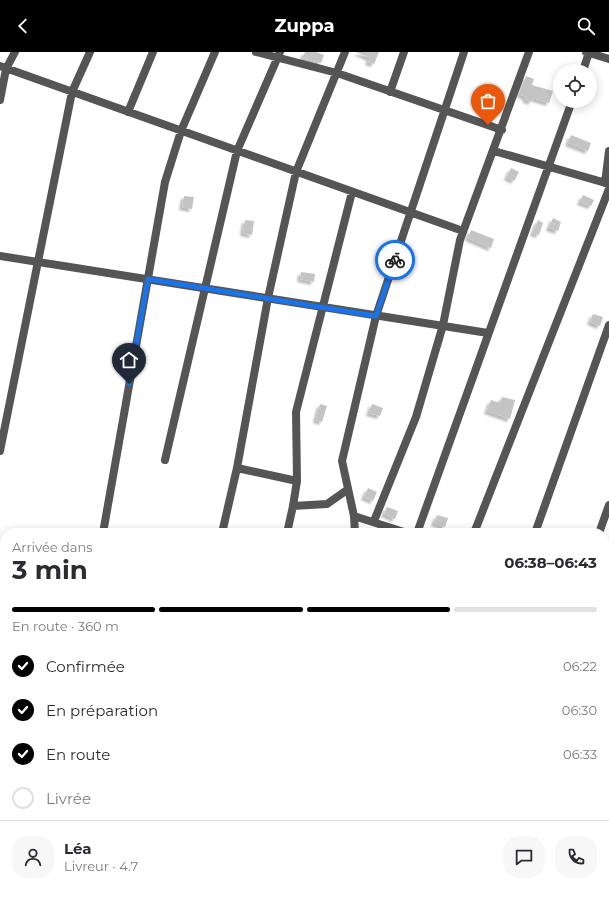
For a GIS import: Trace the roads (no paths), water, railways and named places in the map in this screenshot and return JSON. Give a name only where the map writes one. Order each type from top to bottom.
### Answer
[{"type":"street","points":[[0,100],[3,67],[15,52]]},
{"type":"street","points":[[0,451],[72,92],[90,52]]},
{"type":"street","points":[[128,112],[153,52]]},
{"type":"street","points":[[104,528],[165,182],[182,131],[215,52]]},
{"type":"street","points":[[256,52],[278,55],[337,73],[502,130]]},
{"type":"street","points":[[223,528],[237,468],[268,298],[296,172],[345,52]]},
{"type":"street","points":[[390,92],[404,52]]},
{"type":"street","points":[[355,528],[354,516],[347,490],[342,461],[376,316],[446,111],[464,52]]},
{"type":"street","points":[[374,521],[416,417],[443,325],[460,240],[502,130],[529,52]]},
{"type":"street","points":[[585,64],[588,52],[609,59]]},
{"type":"street","points":[[164,460],[237,151],[278,55]]},
{"type":"street","points":[[3,67],[463,231]]},
{"type":"street","points":[[419,528],[569,108]]},
{"type":"street","points":[[494,151],[608,185]]},
{"type":"street","points":[[476,528],[608,185],[609,151]]},
{"type":"street","points":[[288,528],[297,481],[296,412],[352,192]]},
{"type":"street","points":[[0,256],[488,333]]},
{"type":"street","points":[[537,528],[609,325]]},
{"type":"street","points":[[237,468],[297,481]]},
{"type":"street","points":[[293,506],[327,504],[347,490]]},
{"type":"street","points":[[601,528],[609,505]]},
{"type":"street","points":[[354,516],[393,528]]}]
